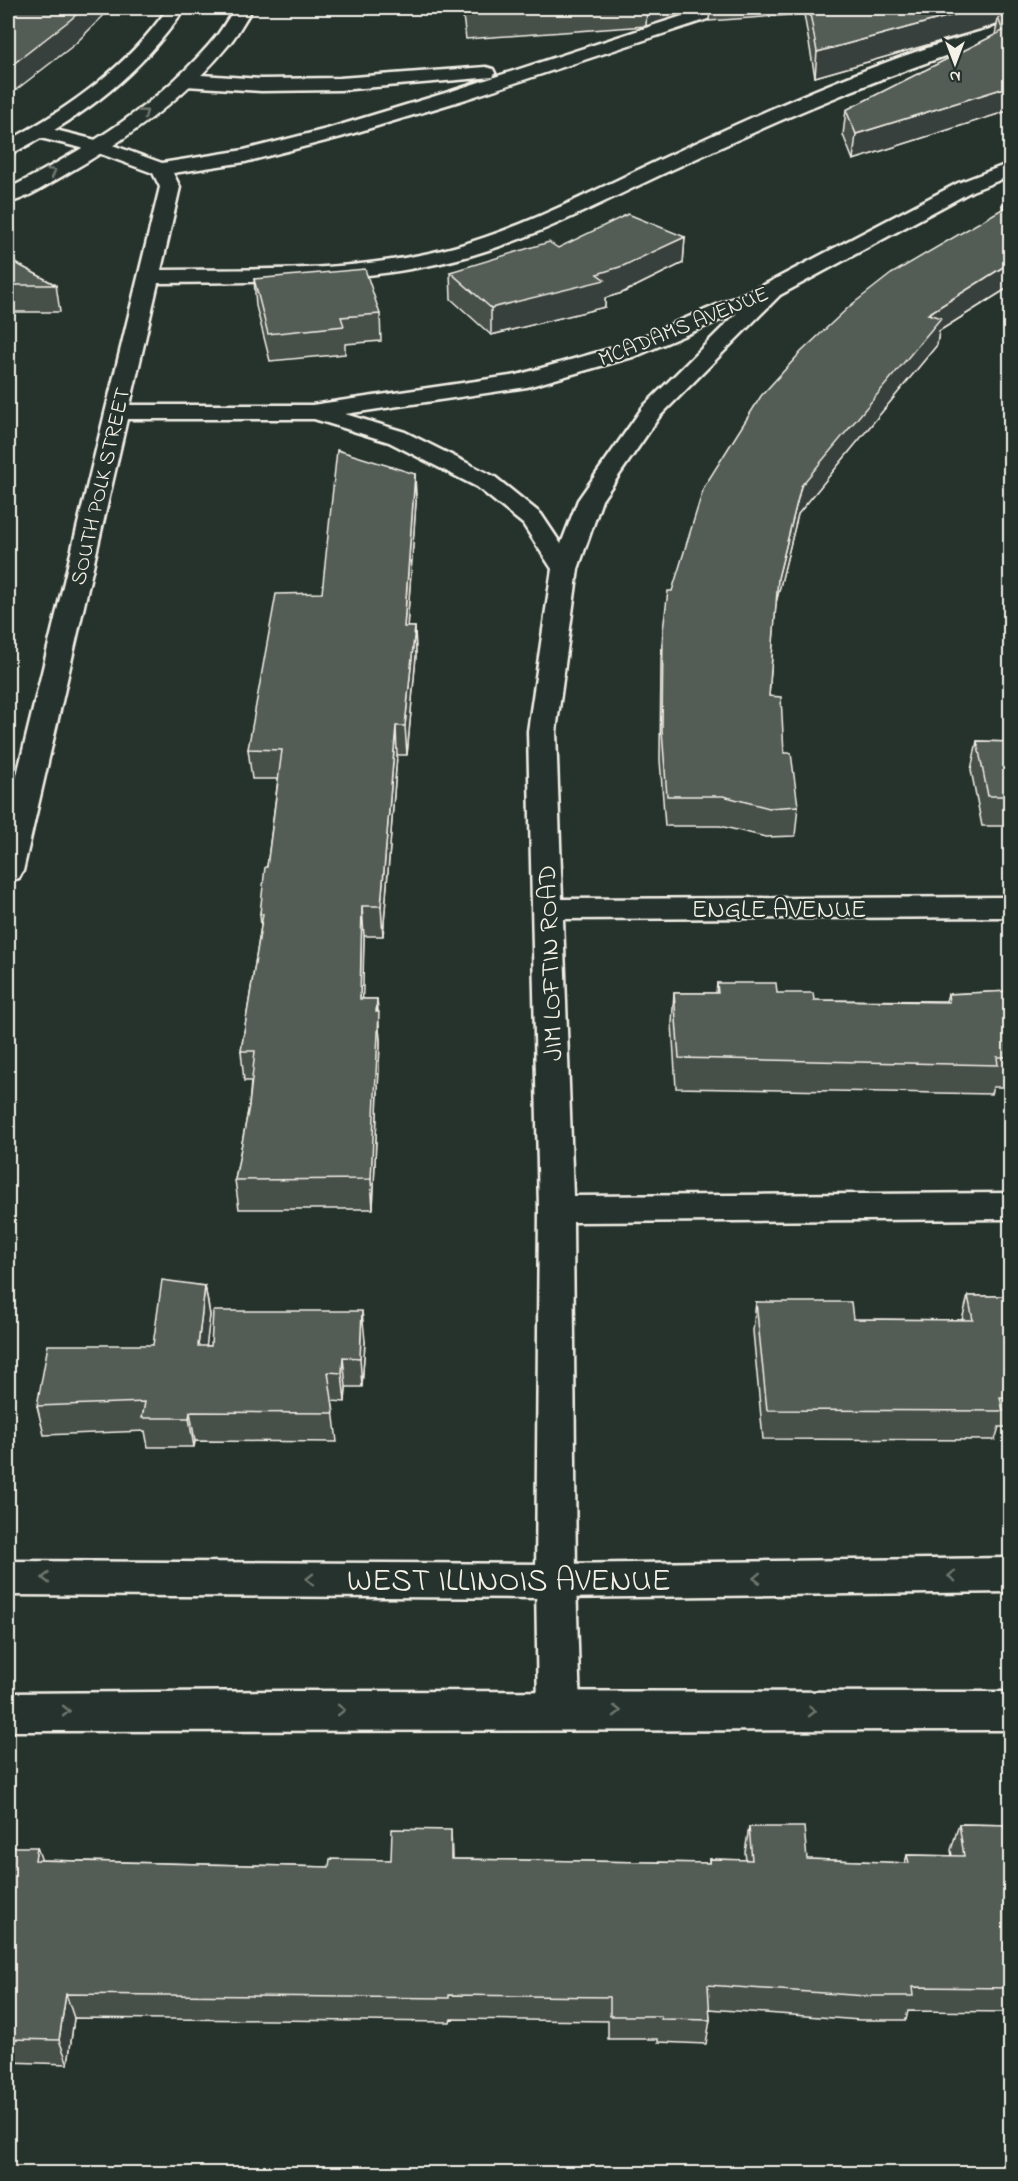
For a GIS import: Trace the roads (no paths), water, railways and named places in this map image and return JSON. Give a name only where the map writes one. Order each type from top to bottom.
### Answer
[{"type":"street","points":[[8,148],[39,132],[106,88],[141,54],[176,8]]},
{"type":"street","points":[[8,197],[96,146],[186,80],[222,41],[244,8]]},
{"type":"street","points":[[39,132],[96,146],[161,169],[245,156],[334,133],[459,95],[723,8]]},
{"type":"street","points":[[149,277],[303,274],[386,266],[460,251],[581,207],[773,115],[848,85],[1011,29]]},
{"type":"street","points":[[186,80],[261,85],[340,84],[530,70]]},
{"type":"street","points":[[334,133],[340,84]]},
{"type":"street","name":"SOUTH POLK STREET","points":[[8,871],[170,187],[161,169]]},
{"type":"street","name":"MCADAMS AVENUE","points":[[116,412],[312,412],[519,382],[628,351],[772,290],[965,187],[1011,169]]},
{"type":"street","name":"JIM LOFTIN ROAD","points":[[559,1711],[556,1581],[556,1209],[542,731],[565,569],[590,500],[651,412],[772,290]]},
{"type":"street","points":[[312,412],[397,437],[486,482],[532,519],[565,569]]},
{"type":"street","name":"ENGLE AVENUE","points":[[547,909],[1011,907]]},
{"type":"street","points":[[556,1209],[1011,1206]]},
{"type":"street","name":"WEST ILLINOIS AVENUE","points":[[8,1578],[556,1581],[1011,1575]]},
{"type":"street","points":[[8,1712],[1011,1711]]}]
